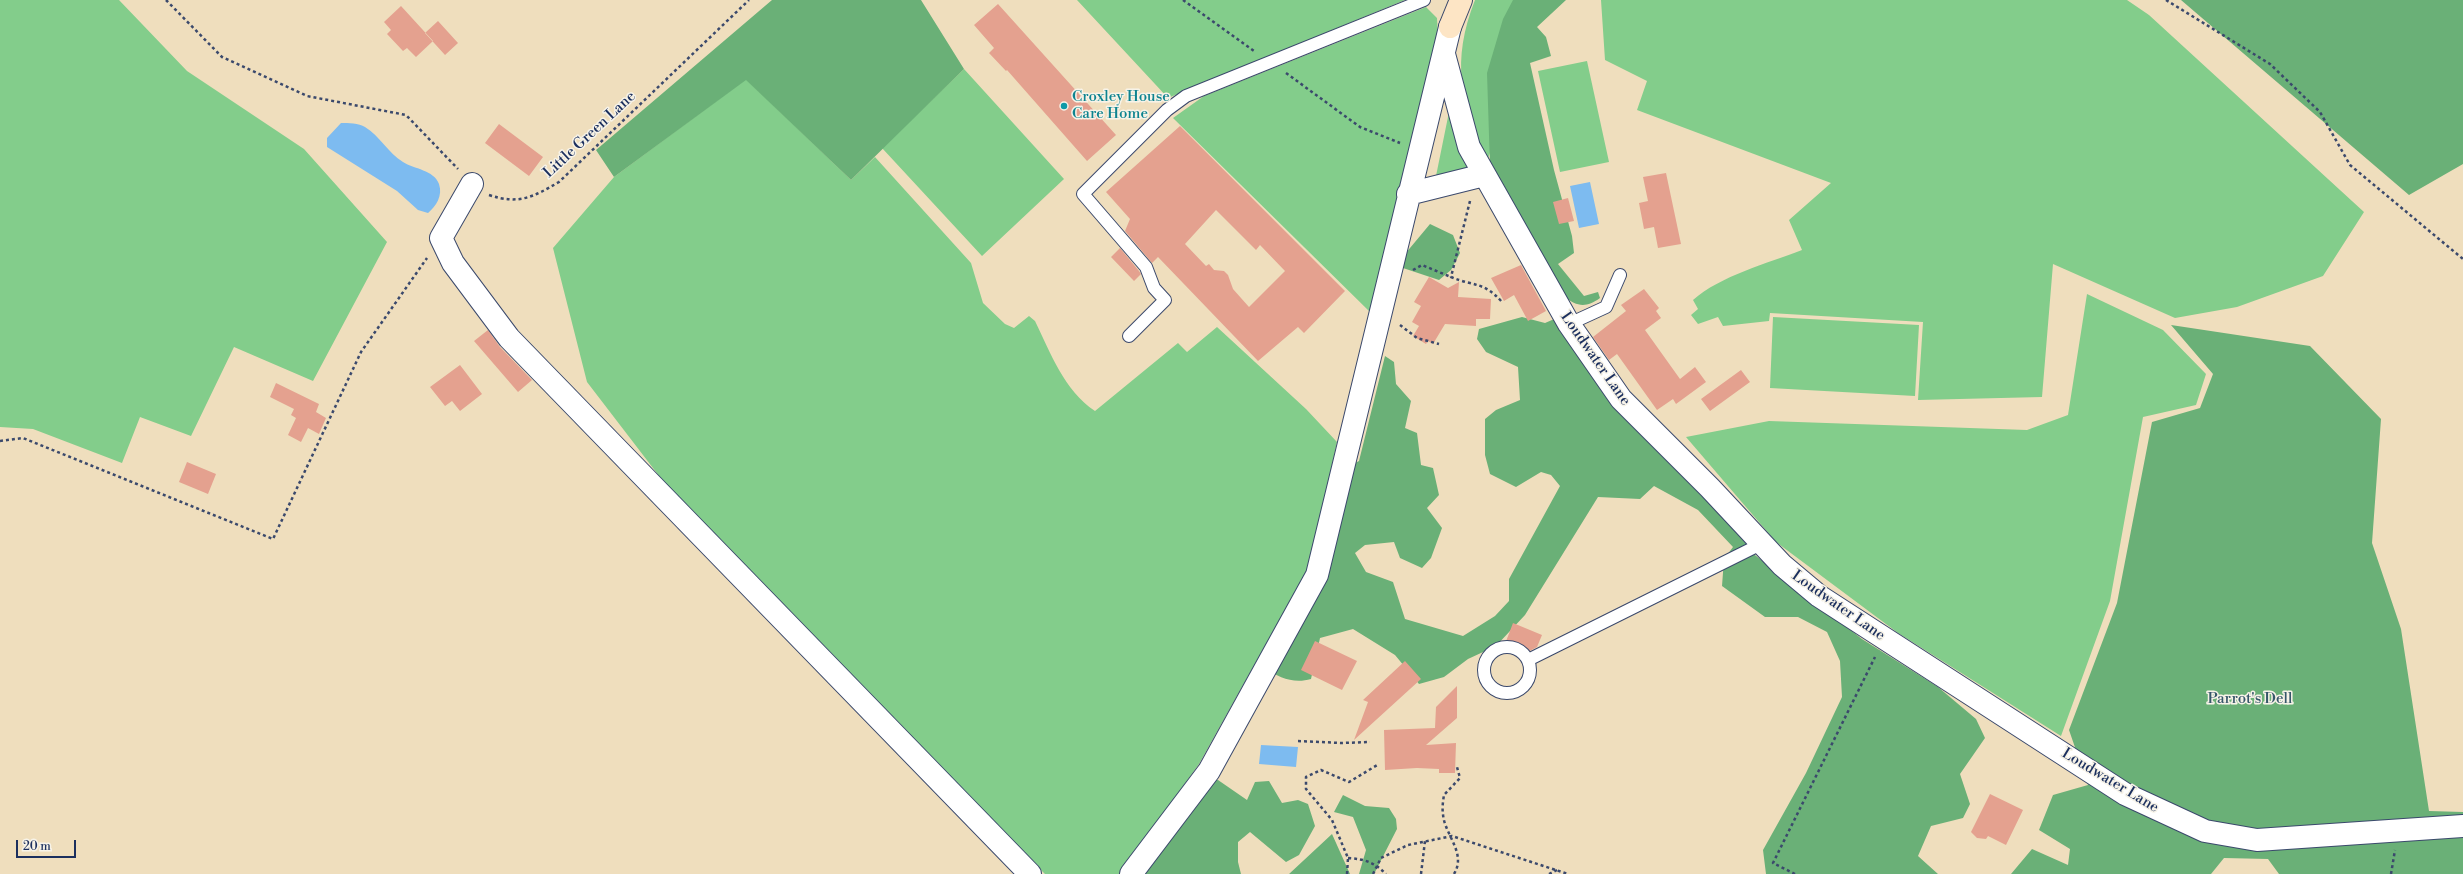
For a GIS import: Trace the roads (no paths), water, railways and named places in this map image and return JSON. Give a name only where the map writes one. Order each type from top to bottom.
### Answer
[{"type":"street","points":[[1443,0],[1450,27]]},
{"type":"street","points":[[1131,874],[1209,771],[1317,575],[1408,194],[1450,27],[1461,0]]},
{"type":"street","name":"Loudwater Lane","points":[[1444,54],[1469,147],[1483,175],[1569,324],[1621,399],[1710,488],[1782,565],[1819,596],[2125,794],[2205,831],[2257,840],[2463,826]]},
{"type":"street","points":[[1408,194],[1483,175]]},
{"type":"street","points":[[472,184],[441,238],[453,264],[509,338],[1030,874]]},
{"type":"lane","points":[[1129,336],[1165,300],[1154,288],[1146,267],[1083,194],[1167,110],[1186,96],[1424,0]]},
{"type":"lane","points":[[1569,324],[1606,307],[1620,275]]},
{"type":"lane","points":[[1528,660],[1761,544]]},
{"type":"water","points":[[341,123],[357,124],[365,127],[403,162],[423,170],[436,179],[439,184],[440,193],[436,204],[428,213],[418,210],[397,191],[327,147],[327,138]]},
{"type":"water","points":[[1590,182],[1599,224],[1579,228],[1570,186]]},
{"type":"water","points":[[1261,745],[1298,747],[1296,767],[1259,764]]},
{"type":"place","name":"Croxley House Care Home","points":[[1064,106]]},
{"type":"park label","name":"Parrot's Dell","points":[[2250,699]]}]
